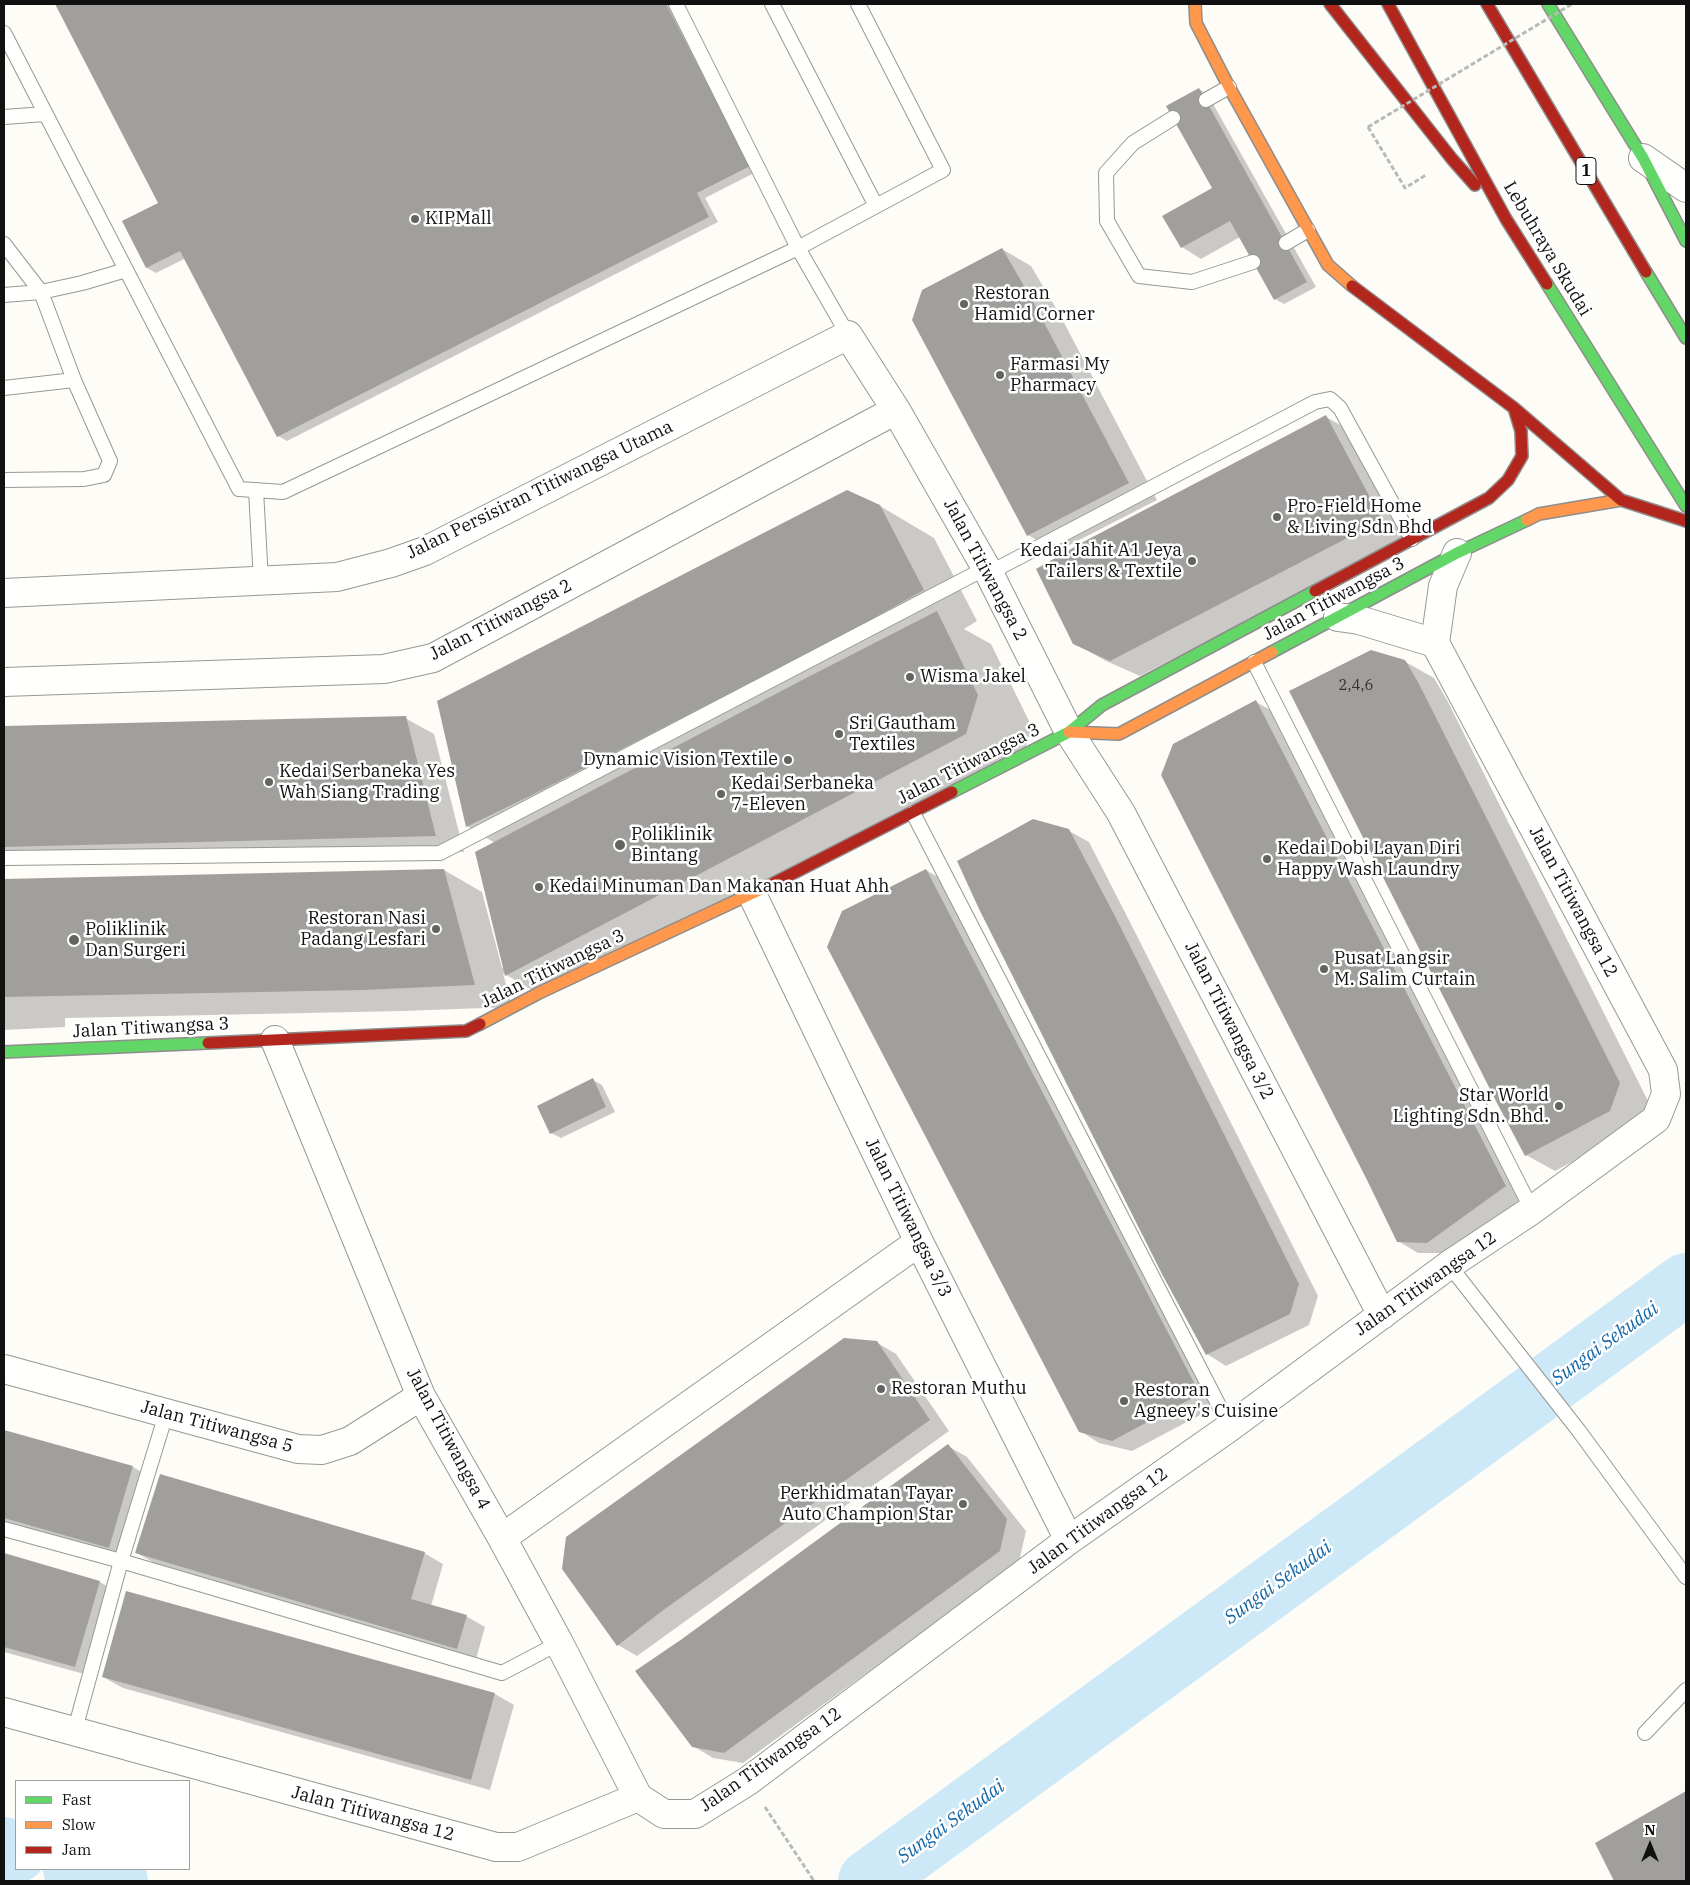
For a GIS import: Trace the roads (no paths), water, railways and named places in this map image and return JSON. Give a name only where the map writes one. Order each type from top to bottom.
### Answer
[{"type":"main road","points":[[1195,4],[1196,23],[1229,87],[1328,265],[1364,296],[1514,408],[1621,500],[1686,521]]},
{"type":"main road","points":[[1330,4],[1452,160],[1506,219]]},
{"type":"main road","name":"Lebuhraya Skudai","points":[[1388,4],[1506,219],[1686,506]]},
{"type":"main road","name":"1","points":[[1487,4],[1686,338]]},
{"type":"main road","points":[[1548,4],[1643,158],[1686,241]]},
{"type":"main road","name":"Jalan Titiwangsa 3","points":[[4,1052],[466,1031],[539,993],[752,894],[1069,732],[1102,705],[1489,498],[1508,480],[1522,456],[1521,431],[1514,408]]},
{"type":"main road","name":"Jalan Titiwangsa 3","points":[[1069,732],[1119,734],[1457,553],[1539,514],[1621,500]]},
{"type":"street","points":[[1643,158],[1686,188]]},
{"type":"street","name":"Jalan Titiwangsa 2","points":[[848,335],[896,410],[987,571],[1069,732]]},
{"type":"street","name":"Jalan Persisiran Titiwangsa Utama","points":[[4,593],[338,577],[391,563],[425,551],[848,335]]},
{"type":"street","name":"Jalan Titiwangsa 2","points":[[4,682],[384,669],[433,658],[896,410]]},
{"type":"street","points":[[1338,617],[1359,620],[1435,643],[1443,586],[1457,553]]},
{"type":"street","name":"Jalan Titiwangsa 12","points":[[4,1712],[74,1733],[496,1848],[518,1848],[638,1797],[664,1814],[695,1814],[748,1781],[1069,1540],[1230,1427],[1449,1265],[1532,1210],[1656,1119],[1666,1094],[1663,1070],[1435,643]]},
{"type":"street","name":"Jalan Titiwangsa 3/2","points":[[1069,732],[1121,813],[1382,1315]]},
{"type":"street","name":"Jalan Titiwangsa 3/3","points":[[752,894],[919,1242],[1069,1540]]},
{"type":"street","name":"Jalan Titiwangsa 4","points":[[275,1040],[421,1396],[559,1643],[638,1797]]},
{"type":"street","points":[[502,1538],[919,1242]]},
{"type":"street","name":"Jalan Titiwangsa 5","points":[[4,1369],[298,1449],[322,1450],[350,1441],[421,1396]]},
{"type":"lane","points":[[676,4],[798,248],[848,335]]},
{"type":"lane","points":[[772,4],[876,206]]},
{"type":"lane","points":[[4,33],[239,489],[283,492],[798,248],[943,170],[858,4]]},
{"type":"lane","points":[[1206,100],[1229,87]]},
{"type":"lane","points":[[4,118],[45,114]]},
{"type":"lane","points":[[1173,118],[1133,143],[1106,173],[1107,221],[1139,276],[1192,282],[1253,262]]},
{"type":"lane","points":[[1286,243],[1308,230]]},
{"type":"lane","points":[[4,244],[41,292],[74,380],[110,461],[104,476],[84,480],[4,480]]},
{"type":"lane","points":[[4,295],[41,292],[82,283],[126,270]]},
{"type":"lane","points":[[4,388],[74,380]]},
{"type":"lane","points":[[4,858],[440,853],[1315,402],[1330,399],[1340,408],[1412,539]]},
{"type":"lane","points":[[256,490],[261,581]]},
{"type":"lane","points":[[1254,662],[1532,1210]]},
{"type":"lane","points":[[913,813],[1230,1427]]},
{"type":"lane","points":[[1449,1265],[1579,1431],[1686,1577]]},
{"type":"lane","points":[[74,1733],[121,1561],[166,1414]]},
{"type":"lane","points":[[4,1529],[121,1561],[502,1673],[559,1643]]},
{"type":"lane","points":[[1646,1733],[1686,1690]]},
{"type":"waterway","name":"Sungai Sekudai","points":[[869,1881],[1686,1284]]},
{"type":"waterway","name":"Sungai Sekudai","points":[[4,1848],[15,1852]]},
{"type":"waterway","name":"Sungai Sekudai","points":[[78,1870],[117,1881]]},
{"type":"place","name":"KIPMall","points":[[415,219]]},
{"type":"place","name":"Restoran Hamid Corner","points":[[964,304]]},
{"type":"place","name":"Farmasi My Pharmacy","points":[[1000,375]]},
{"type":"place","name":"Pro-Field Home & Living Sdn Bhd","points":[[1277,517]]},
{"type":"place","name":"Kedai Jahit A1 Jeya Tailers & Textile","points":[[1192,561]]},
{"type":"place","name":"Wisma Jakel","points":[[910,677]]},
{"type":"place","name":"Sri Gautham Textiles","points":[[839,734]]},
{"type":"place","name":"Dynamic Vision Textile","points":[[788,760]]},
{"type":"place","name":"Kedai Serbaneka Yes Wah Siang Trading","points":[[269,782]]},
{"type":"place","name":"Kedai Serbaneka 7-Eleven","points":[[721,794]]},
{"type":"place","name":"Poliklinik Bintang","points":[[620,845]]},
{"type":"place","name":"Kedai Dobi Layan Diri Happy Wash Laundry","points":[[1267,859]]},
{"type":"place","name":"Kedai Minuman Dan Makanan Huat Ahh","points":[[539,887]]},
{"type":"place","name":"Restoran Nasi Padang Lesfari","points":[[436,929]]},
{"type":"place","name":"Poliklinik Dan Surgeri","points":[[74,940]]},
{"type":"place","name":"Pusat Langsir M. Salim Curtain","points":[[1324,969]]},
{"type":"place","name":"Star World Lighting Sdn. Bhd.","points":[[1559,1106]]},
{"type":"place","name":"Restoran Muthu","points":[[881,1389]]},
{"type":"place","name":"Restoran Agneey's Cuisine","points":[[1124,1401]]},
{"type":"place","name":"Perkhidmatan Tayar Auto Champion Star","points":[[963,1504]]}]
